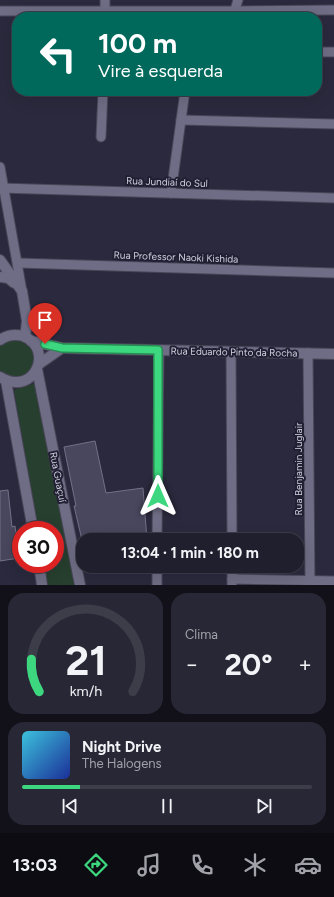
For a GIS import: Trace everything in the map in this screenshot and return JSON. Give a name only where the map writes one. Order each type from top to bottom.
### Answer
[{"type":"main road","points":[[0,260],[22,291],[27,321],[28,339]]},
{"type":"main road","points":[[0,277],[8,278],[22,291]]},
{"type":"main road","name":"Rua Eduardo Pinto da Rocha","points":[[1,336],[18,335],[62,348],[334,354]]},
{"type":"main road","name":"Rua Guaçuí","points":[[28,339],[38,352],[38,366],[80,585]]},
{"type":"main road","points":[[3,379],[14,383],[28,380],[38,366],[62,348]]},
{"type":"main road","points":[[3,379],[31,521]]},
{"type":"main road","points":[[40,573],[42,585]]},
{"type":"street","points":[[105,0],[105,12]]},
{"type":"street","points":[[234,12],[238,0]]},
{"type":"street","points":[[284,12],[334,10]]},
{"type":"street","points":[[0,11],[35,12]]},
{"type":"street","points":[[322,52],[334,52]]},
{"type":"street","points":[[101,137],[102,96]]},
{"type":"street","points":[[171,193],[184,96]]},
{"type":"street","points":[[181,120],[334,124]]},
{"type":"street","points":[[0,167],[2,188],[18,263],[22,291]]},
{"type":"street","name":"Rua Jundiaí do Sul","points":[[2,188],[334,198]]},
{"type":"street","name":"Rua Professor Naoki Kishida","points":[[18,263],[334,273]]},
{"type":"street","points":[[157,533],[158,350]]},
{"type":"street","points":[[232,352],[232,533]]},
{"type":"street","name":"Rua Benjamin Juglair","points":[[308,353],[310,583]]},
{"type":"street","points":[[157,573],[157,585]]},
{"type":"street","points":[[232,582],[310,583],[334,581]]},
{"type":"green space","points":[[13,339],[28,343],[33,349],[34,353],[36,365],[22,379],[3,375],[0,372],[0,346],[6,341]]},
{"type":"green space","points":[[36,383],[63,521],[36,521],[14,390]]},
{"type":"green space","points":[[64,528],[75,585],[48,585],[46,573],[64,573]]},
{"type":"building","points":[[95,441],[106,493],[143,488],[146,533],[80,533],[64,447]]},
{"type":"building","points":[[8,490],[12,527],[12,559],[0,561],[0,491]]},
{"type":"route","points":[[45,344],[62,348],[158,350],[158,496]]}]
